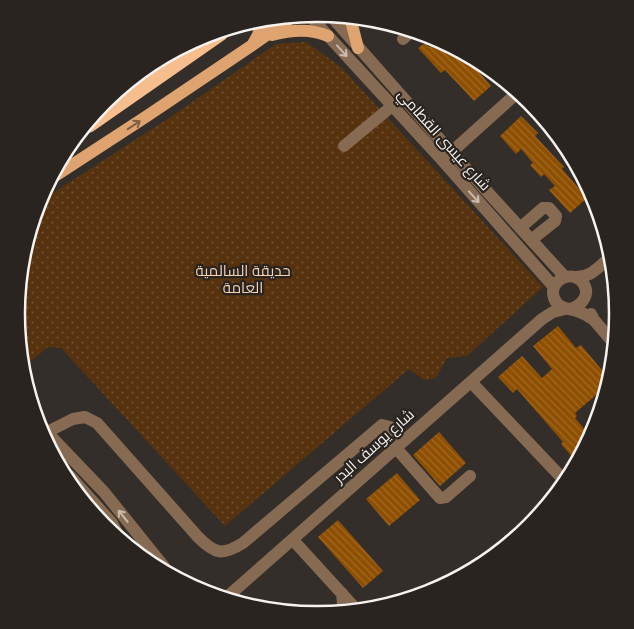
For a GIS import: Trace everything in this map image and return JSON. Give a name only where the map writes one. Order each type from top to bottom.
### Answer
[{"type":"highway","points":[[109,110],[198,48]]},
{"type":"main road","points":[[62,171],[101,147],[259,36],[279,25]]},
{"type":"main road","points":[[352,25],[358,48]]},
{"type":"main road","points":[[259,36],[296,31],[313,32],[328,36]]},
{"type":"street","name":"شارع عيسى القطامي","points":[[315,22],[392,106],[570,277]]},
{"type":"street","name":"شارع عيسى القطامي","points":[[336,23],[553,290]]},
{"type":"street","points":[[446,156],[512,97]]},
{"type":"street","points":[[344,146],[392,106]]},
{"type":"street","points":[[520,228],[543,208],[549,208],[556,216],[555,221],[531,240]]},
{"type":"street","points":[[604,263],[595,271],[585,276],[560,279],[553,290],[556,303],[583,313],[594,320],[608,336]]},
{"type":"street","points":[[568,309],[580,305],[595,271]]},
{"type":"street","points":[[570,277],[582,283],[594,320]]},
{"type":"street","name":"شارع يوسف البدر","points":[[542,319],[549,306],[553,290]]},
{"type":"street","name":"شارع يوسف البدر","points":[[231,594],[542,319],[553,312],[568,309]]},
{"type":"street","points":[[471,382],[560,476]]},
{"type":"street","points":[[47,426],[85,417],[97,423],[204,543],[210,549],[221,552],[243,543],[382,425],[390,427],[400,444],[440,498],[446,497],[470,476]]},
{"type":"street","points":[[52,438],[104,492],[157,558]]},
{"type":"street","points":[[91,500],[104,514]]},
{"type":"street","points":[[292,540],[351,604]]},
{"type":"street","points":[[342,593],[343,605]]},
{"type":"green space","name":"حديقة السالمية العامة","points":[[306,42],[341,67],[543,287],[467,356],[447,358],[436,378],[424,380],[409,369],[225,526],[61,348],[48,347],[29,362],[25,314],[27,276],[40,221],[51,194],[172,116],[276,44]]},
{"type":"building","points":[[425,43],[429,47],[430,46],[446,53],[478,71],[491,86],[474,101],[445,70],[441,73],[418,48]]},
{"type":"building","points":[[521,116],[538,133],[535,136],[564,167],[562,169],[582,193],[585,199],[570,213],[549,190],[555,186],[544,174],[541,177],[530,165],[533,163],[521,149],[516,154],[500,136]]},
{"type":"building","points":[[558,326],[576,348],[581,345],[603,371],[598,393],[575,413],[577,416],[575,418],[585,430],[572,457],[561,444],[563,442],[517,389],[513,393],[498,377],[522,356],[542,378],[552,369],[533,346]]},
{"type":"building","points":[[439,432],[466,463],[440,486],[413,455]]},
{"type":"building","points":[[397,473],[420,500],[389,526],[366,499]]},
{"type":"building","points":[[338,520],[383,571],[363,588],[318,537]]}]
